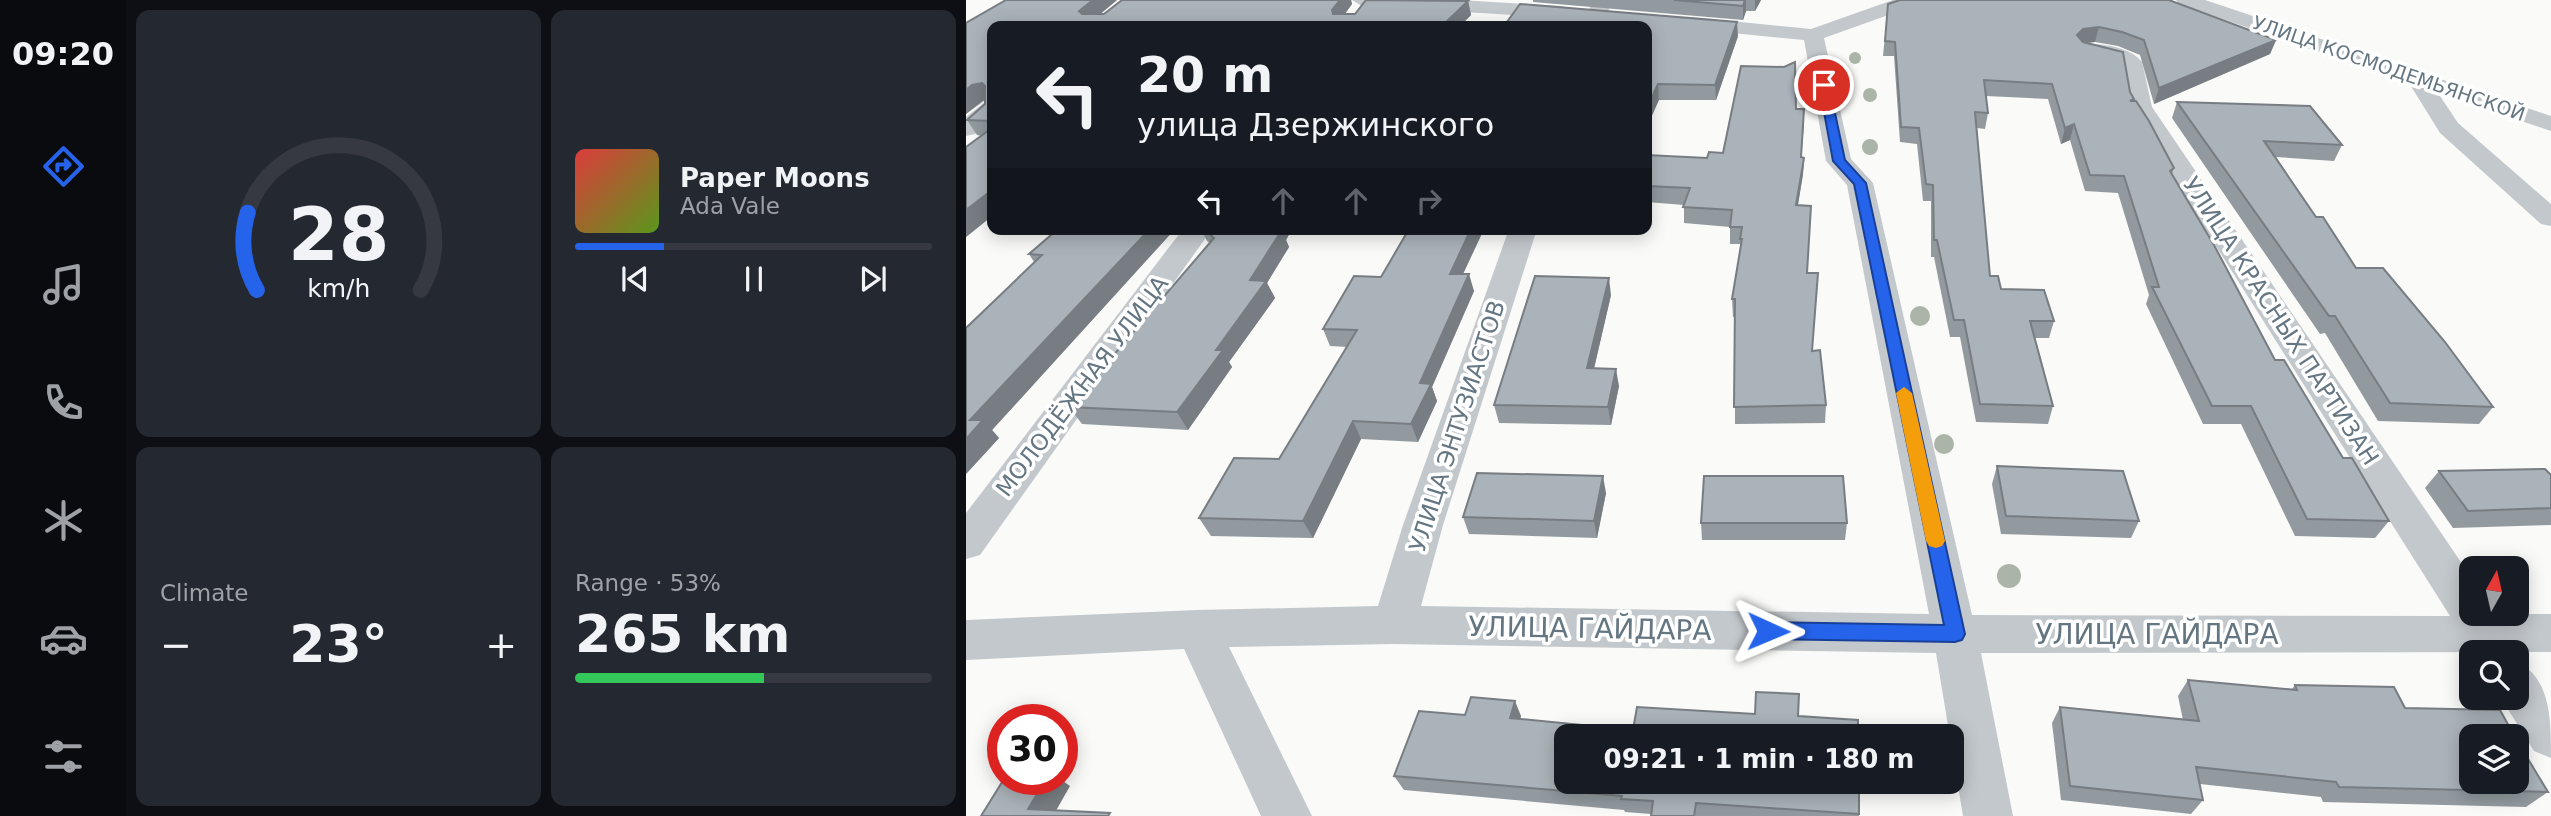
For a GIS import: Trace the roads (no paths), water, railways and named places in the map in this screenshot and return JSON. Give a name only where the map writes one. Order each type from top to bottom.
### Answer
[{"type":"street","points":[[1359,9],[1368,0],[1623,17]]},
{"type":"street","points":[[1677,22],[1814,35],[1912,0]]},
{"type":"street","name":"УЛИЦА КОСМОДЕМЬЯНСКОЙ","points":[[2186,0],[2551,124]]},
{"type":"street","points":[[1814,35],[1839,161],[1860,183],[1955,634],[1988,816]]},
{"type":"street","name":"УЛИЦА КРАСНЫХ ПАРТИЗАН","points":[[2087,50],[2114,54],[2131,62],[2140,107],[2482,629]]},
{"type":"street","points":[[2416,77],[2449,128],[2551,218]]},
{"type":"street","points":[[966,129],[987,112]]},
{"type":"street","name":"МОЛОДЁЖНАЯ УЛИЦА","points":[[966,543],[1194,235]]},
{"type":"street","name":"УЛИЦА ЭНТУЗИАСТОВ","points":[[1394,625],[1423,525],[1521,235]]},
{"type":"street","name":"УЛИЦА ГАЙДАРА","points":[[966,640],[1197,629],[1394,625],[1955,634],[2482,629],[2551,633]]},
{"type":"street","points":[[1197,629],[1287,816]]},
{"type":"street","points":[[2529,702],[2551,735]]}]
